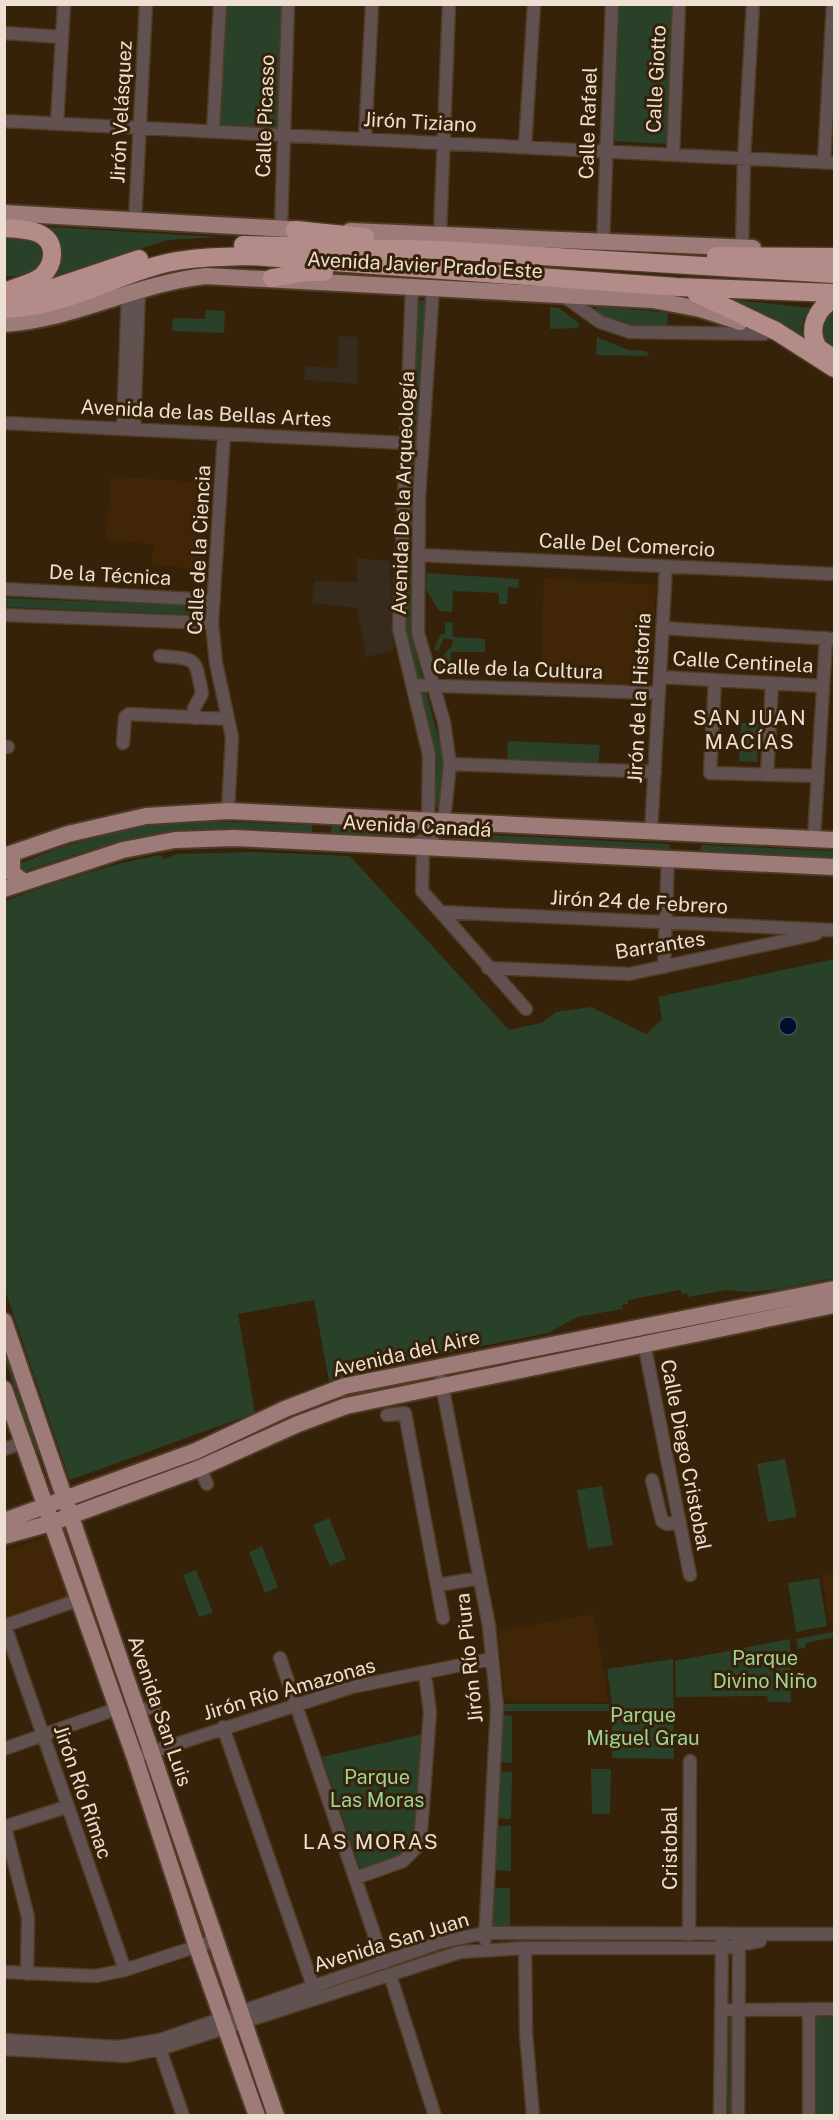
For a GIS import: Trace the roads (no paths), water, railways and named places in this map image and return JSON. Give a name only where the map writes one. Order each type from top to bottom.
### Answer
[{"type":"highway","points":[[4,228],[40,233],[48,240],[52,256],[48,268],[40,277],[4,294]]},
{"type":"highway","points":[[288,230],[442,243]]},
{"type":"highway","name":"Avenida Javier Prado Este","points":[[4,294],[44,291],[153,255],[219,246],[442,243],[578,260],[834,274]]},
{"type":"highway","points":[[578,260],[606,255],[834,256]]},
{"type":"highway","name":"Avenida Javier Prado Este","points":[[4,309],[34,308],[56,303],[150,267],[218,257],[250,256],[677,287],[834,293]]},
{"type":"highway","points":[[272,278],[307,272],[502,279],[519,276]]},
{"type":"highway","points":[[677,287],[717,301],[747,316],[834,369]]},
{"type":"highway","points":[[834,299],[820,309],[813,328],[818,348],[834,359]]},
{"type":"main road","points":[[4,213],[288,230]]},
{"type":"main road","name":"Avenida Javier Prado Este","points":[[442,243],[603,243],[742,248],[834,256]]},
{"type":"main road","name":"Avenida Javier Prado Este","points":[[4,324],[43,320],[171,280],[206,276],[272,278],[675,303],[722,315],[764,334],[813,364],[834,369]]},
{"type":"main road","name":"Avenida Canadá","points":[[8,855],[68,834],[146,816],[228,811],[319,816],[428,836],[449,848],[834,867]]},
{"type":"main road","points":[[318,842],[326,828],[319,816]]},
{"type":"main road","name":"Avenida Canadá","points":[[4,889],[123,850],[175,840],[234,838],[318,842],[428,836],[651,832],[834,840]]},
{"type":"main road","points":[[670,858],[678,846],[671,834]]},
{"type":"main road","points":[[703,835],[694,841],[693,847],[699,858],[705,859]]},
{"type":"main road","points":[[8,855],[12,873],[24,882]]},
{"type":"main road","name":"Avenida del Aire","points":[[68,1507],[200,1468],[330,1411],[392,1395],[644,1343],[802,1303],[834,1288]]},
{"type":"main road","name":"Avenida del Aire","points":[[4,1536],[257,1422],[345,1386],[536,1346],[802,1303],[834,1305]]},
{"type":"main road","name":"Avenida San Luis","points":[[4,1321],[276,2115]]},
{"type":"main road","points":[[536,1346],[540,1364]]},
{"type":"main road","name":"Avenida San Luis","points":[[4,1389],[135,1758],[197,1947],[257,2115]]},
{"type":"main road","points":[[257,1422],[264,1439]]},
{"type":"main road","name":"Avenida del Aire","points":[[4,1521],[48,1515]]},
{"type":"main road","points":[[95,1649],[115,1642]]},
{"type":"street","points":[[57,123],[64,4]]},
{"type":"street","name":"Jirón Velásquez","points":[[135,220],[146,4]]},
{"type":"street","points":[[213,131],[220,4]]},
{"type":"street","name":"Calle Picasso","points":[[288,4],[284,135],[288,230]]},
{"type":"street","points":[[365,139],[372,4]]},
{"type":"street","points":[[442,243],[442,143],[449,4]]},
{"type":"street","points":[[525,147],[534,4]]},
{"type":"street","name":"Calle Rafael","points":[[603,243],[612,4]]},
{"type":"street","name":"Calle Giotto","points":[[673,154],[679,4]]},
{"type":"street","points":[[742,248],[744,158],[753,4]]},
{"type":"street","points":[[829,163],[833,4]]},
{"type":"street","points":[[4,33],[62,37]]},
{"type":"street","name":"Jirón Tiziano","points":[[4,121],[829,163]]},
{"type":"street","name":"Avenida De la Arqueología","points":[[412,286],[399,629],[429,755],[431,775],[428,836]]},
{"type":"street","name":"Avenida De la Arqueología","points":[[428,836],[450,764],[448,743],[418,633],[419,498],[433,287]]},
{"type":"street","points":[[128,429],[133,291]]},
{"type":"street","points":[[562,296],[600,322],[630,332],[764,334]]},
{"type":"street","points":[[410,344],[422,341],[429,345]]},
{"type":"street","name":"Avenida de las Bellas Artes","points":[[4,423],[405,443]]},
{"type":"street","name":"Calle de la Ciencia","points":[[224,434],[212,623],[216,663],[232,737],[228,811]]},
{"type":"street","name":"Calle Del Comercio","points":[[418,555],[834,574]]},
{"type":"street","name":"Jirón de la Historia","points":[[651,832],[666,566]]},
{"type":"street","name":"De la Técnica","points":[[4,589],[214,600]]},
{"type":"street","points":[[4,615],[212,623]]},
{"type":"street","points":[[663,628],[830,639],[823,686],[814,839]]},
{"type":"street","points":[[160,656],[186,658],[193,660],[197,666],[202,694],[194,708],[195,718]]},
{"type":"street","name":"Calle Centinela","points":[[660,676],[823,686]]},
{"type":"street","points":[[716,680],[710,773],[818,776]]},
{"type":"street","points":[[767,775],[772,683]]},
{"type":"street","name":"Calle de la Cultura","points":[[412,686],[659,693]]},
{"type":"street","points":[[123,743],[125,717],[129,714],[228,720]]},
{"type":"street","points":[[450,764],[655,772]]},
{"type":"street","points":[[428,836],[422,891],[526,1009]]},
{"type":"street","points":[[664,967],[664,923],[670,858]]},
{"type":"street","name":"Jirón 24 de Febrero","points":[[441,912],[834,930]]},
{"type":"street","name":"Barrantes","points":[[488,968],[629,974],[834,930]]},
{"type":"street","name":"Calle Diego Cristobal","points":[[644,1343],[690,1575]]},
{"type":"street","name":"Jirón Río Piura","points":[[438,1366],[489,1626],[497,1708],[485,1949]]},
{"type":"street","points":[[392,1395],[391,1414],[405,1413],[443,1618]]},
{"type":"street","points":[[4,1449],[23,1443]]},
{"type":"street","points":[[200,1468],[207,1484]]},
{"type":"street","points":[[652,1480],[662,1521],[667,1524],[680,1522]]},
{"type":"street","points":[[438,1586],[480,1578]]},
{"type":"street","points":[[5,1626],[78,1600]]},
{"type":"street","name":"Jirón Río Rímac","points":[[5,1626],[66,1807],[125,1970]]},
{"type":"street","points":[[280,1658],[384,1963]]},
{"type":"street","name":"Jirón Río Amazonas","points":[[135,1758],[295,1703],[352,1687],[491,1659]]},
{"type":"street","points":[[356,1878],[403,1861],[420,1844],[430,1712],[425,1674]]},
{"type":"street","points":[[137,1712],[155,1706]]},
{"type":"street","points":[[4,1749],[116,1709]]},
{"type":"street","points":[[223,1727],[313,1986]]},
{"type":"street","name":"Cristobal","points":[[690,1761],[690,1935]]},
{"type":"street","points":[[27,1974],[28,1917],[5,1827],[66,1807]]},
{"type":"street","name":"Avenida San Juan","points":[[4,2049],[126,2056],[160,2049],[313,1986],[441,1942],[485,1933],[722,1934],[739,1939],[834,1941]]},
{"type":"street","points":[[720,2115],[722,1934]]},
{"type":"street","name":"Avenida San Juan","points":[[242,2016],[390,1975],[460,1952],[525,1948],[722,1948],[739,1939],[834,1934]]},
{"type":"street","points":[[738,2115],[739,1939]]},
{"type":"street","points":[[4,1972],[96,1976],[125,1970],[216,1940]]},
{"type":"street","points":[[525,1948],[526,2033],[533,2115]]},
{"type":"street","points":[[390,1975],[435,2115]]},
{"type":"street","points":[[809,2009],[809,2115]]},
{"type":"street","points":[[722,2010],[834,2009]]},
{"type":"street","name":"Avenida San Juan","points":[[4,2040],[119,2047],[160,2040],[225,2022]]},
{"type":"street","points":[[160,2049],[180,2115]]},
{"type":"water","points":[[788,1017],[794,1020],[797,1026],[794,1032],[788,1035],[782,1032],[779,1026],[782,1020]]},
{"type":"district","name":"SAN JUAN MACÍAS","points":[[750,730]]},
{"type":"district","name":"LAS MORAS","points":[[371,1842]]},
{"type":"park label","name":"Parque Divino Niño","points":[[765,1670]]},
{"type":"park label","name":"Parque Miguel Grau","points":[[643,1726]]},
{"type":"park label","name":"Parque Las Moras","points":[[377,1788]]}]
